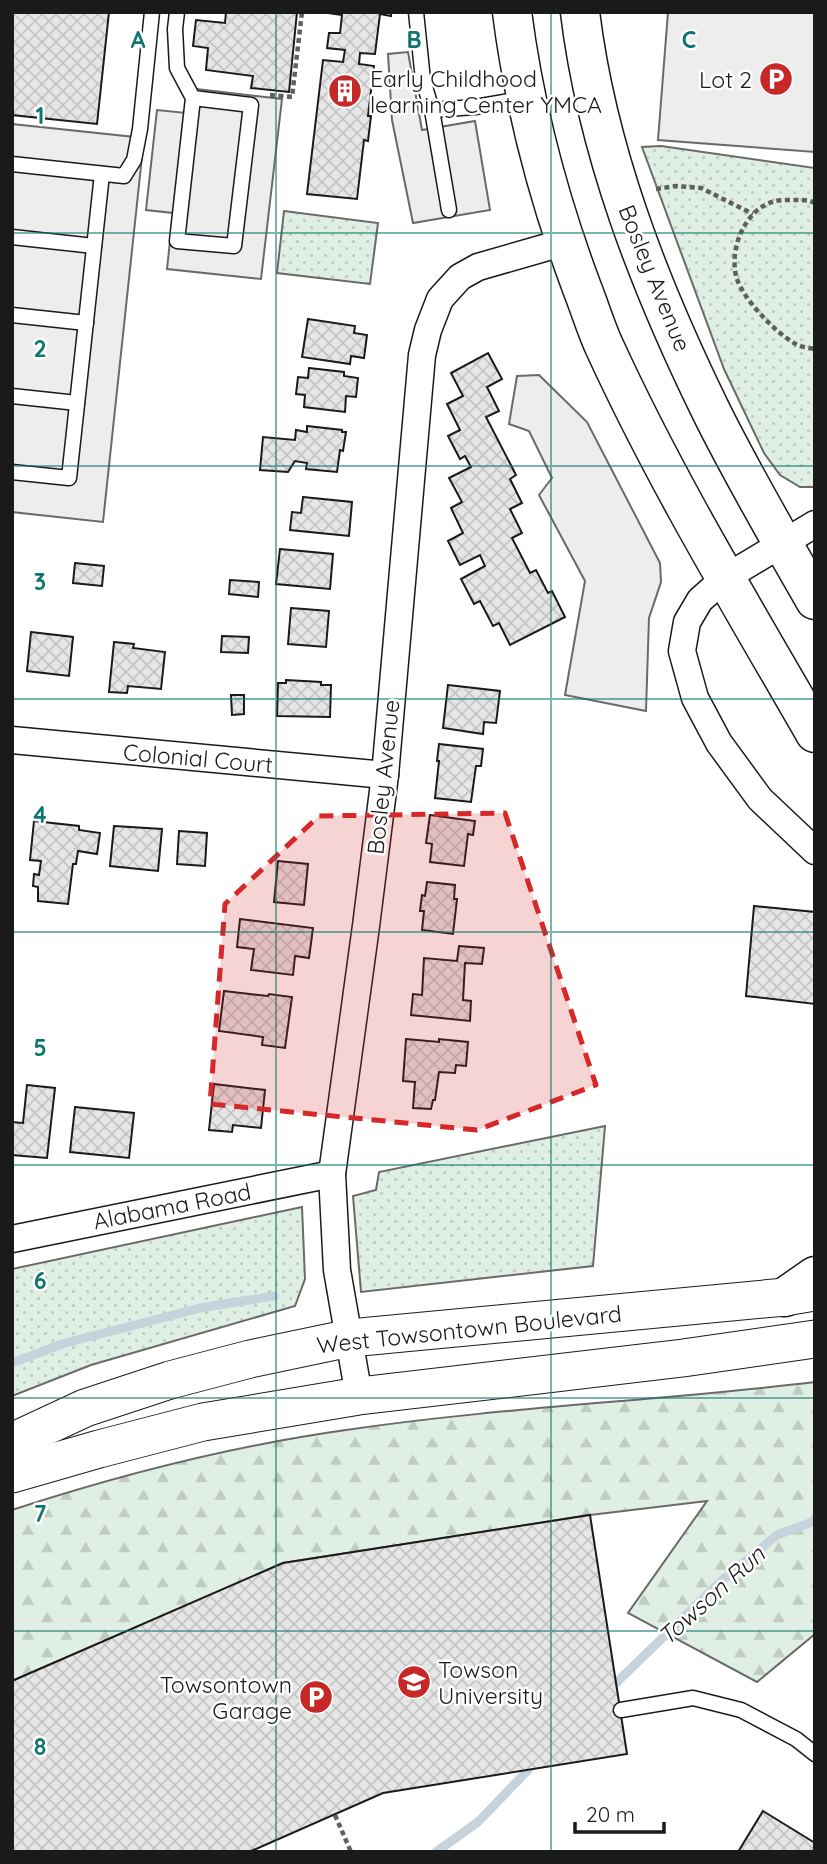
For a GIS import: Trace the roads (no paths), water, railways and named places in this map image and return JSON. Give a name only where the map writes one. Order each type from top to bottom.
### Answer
[{"type":"main road","points":[[512,12],[517,52],[536,142],[565,242],[604,345],[652,444],[725,578],[815,733]]},
{"type":"main road","name":"Bosley Avenue","points":[[580,12],[583,39],[603,127],[630,225],[710,410],[815,600]]},
{"type":"main road","name":"West Towsontown Boulevard","points":[[12,1442],[85,1408],[170,1380],[250,1359],[350,1338],[805,1288]]},
{"type":"main road","points":[[12,1474],[203,1422],[359,1396],[683,1358],[815,1339]]},
{"type":"street","name":"Bosley Avenue","points":[[359,1396],[337,1270],[332,1174],[385,775],[422,355],[440,299],[460,276],[478,267],[565,242]]},
{"type":"street","points":[[815,524],[725,578],[700,600],[687,622],[682,651],[695,698],[719,743],[760,799],[815,851]]},
{"type":"street","name":"Colonial Court","points":[[12,740],[385,775]]},
{"type":"street","name":"Alabama Road","points":[[12,1239],[332,1174]]},
{"type":"lane","points":[[12,164],[124,176],[134,160],[140,129],[152,12]]},
{"type":"lane","points":[[177,12],[177,68],[193,98],[177,241],[234,246],[251,105],[193,98]]},
{"type":"lane","points":[[416,12],[423,80],[432,110],[449,210]]},
{"type":"lane","points":[[432,110],[475,107],[527,98]]},
{"type":"lane","points":[[12,472],[69,478],[102,174]]},
{"type":"lane","points":[[12,237],[94,246]]},
{"type":"lane","points":[[12,315],[86,323]]},
{"type":"lane","points":[[12,396],[77,403]]},
{"type":"lane","points":[[621,1710],[693,1698],[741,1710],[796,1740],[815,1754]]},
{"type":"waterway","points":[[12,1363],[62,1344],[200,1308],[274,1296]]},
{"type":"waterway","name":"Towson Run","points":[[616,1683],[719,1583],[777,1535],[815,1521]]},
{"type":"waterway","name":"Towson Run","points":[[436,1852],[478,1822],[528,1770]]},
{"type":"place","name":"Lot 2","points":[[776,79]]},
{"type":"place","name":"Early Childhood learning Center YMCA","points":[[345,91]]},
{"type":"place","name":"Towson University","points":[[414,1682]]},
{"type":"place","name":"Towsontown Garage","points":[[316,1697]]}]
